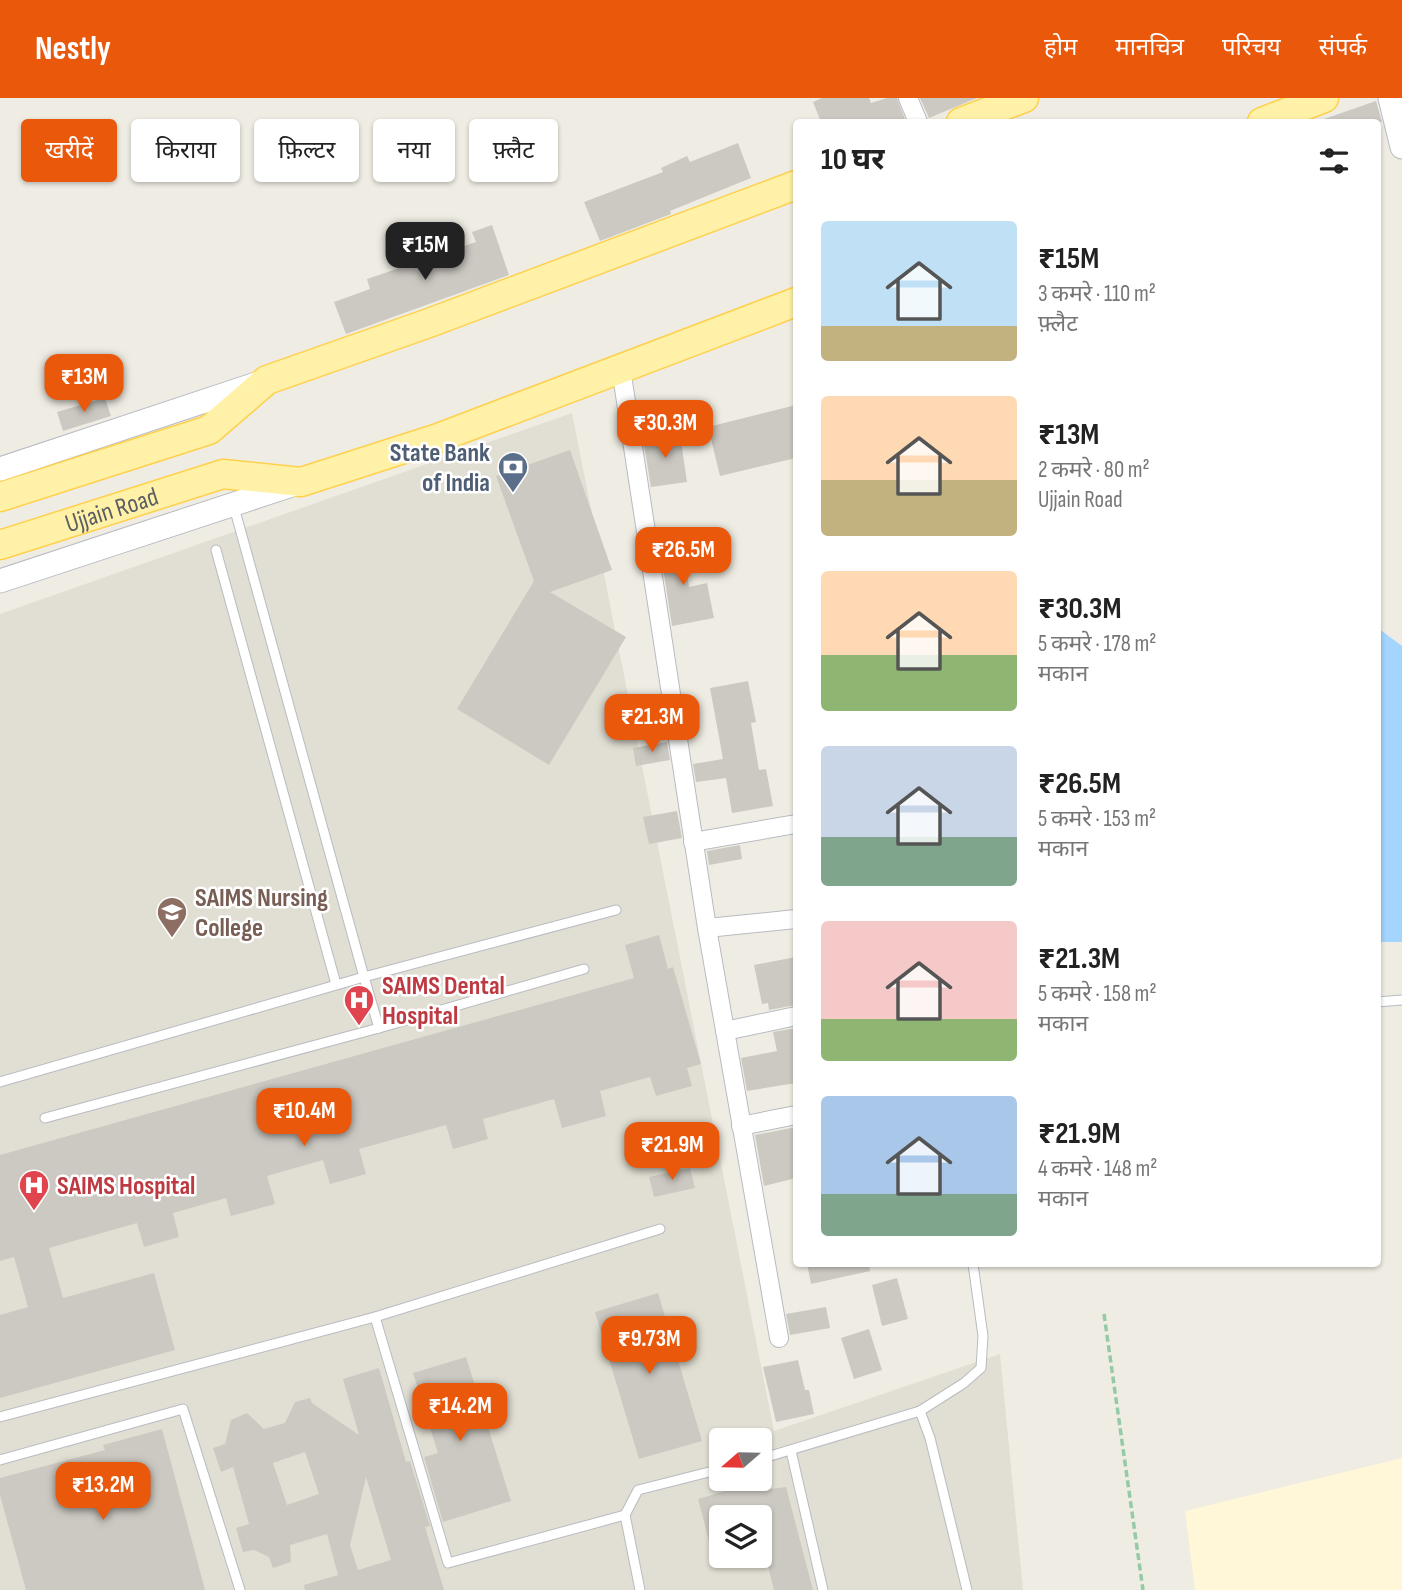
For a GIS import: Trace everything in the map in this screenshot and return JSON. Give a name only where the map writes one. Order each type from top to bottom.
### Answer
[{"type":"main road","points":[[969,119],[1024,98]]},
{"type":"main road","points":[[1270,119],[1324,98]]},
{"type":"main road","points":[[267,380],[429,323],[793,186]]},
{"type":"main road","points":[[301,482],[438,439],[793,303]]},
{"type":"main road","name":"Ujjain Road","points":[[0,497],[208,430],[267,380]]},
{"type":"main road","name":"Ujjain Road","points":[[0,545],[223,474],[301,482]]},
{"type":"street","points":[[908,98],[917,119]]},
{"type":"street","points":[[1390,98],[1402,147]]},
{"type":"street","points":[[621,369],[707,928],[779,1338]]},
{"type":"street","points":[[0,469],[267,380]]},
{"type":"street","points":[[0,581],[301,482]]},
{"type":"street","points":[[693,842],[793,825]]},
{"type":"street","points":[[707,928],[793,919]]},
{"type":"street","points":[[724,1031],[793,1017]]},
{"type":"street","points":[[741,1125],[793,1116]]},
{"type":"lane","points":[[233,505],[379,1028]]},
{"type":"lane","points":[[216,550],[336,984]]},
{"type":"lane","points":[[0,1082],[336,984],[616,910]]},
{"type":"lane","points":[[45,1118],[379,1028],[584,969]]},
{"type":"lane","points":[[1381,1002],[1402,1000]]},
{"type":"lane","points":[[0,1417],[375,1317],[660,1229]]},
{"type":"lane","points":[[772,1456],[920,1411],[964,1383],[981,1368],[983,1336],[973,1267]]},
{"type":"lane","points":[[375,1317],[448,1563],[625,1515]]},
{"type":"lane","points":[[0,1460],[183,1409],[240,1590]]},
{"type":"lane","points":[[920,1411],[930,1438],[967,1590]]},
{"type":"lane","points":[[791,1451],[823,1590]]},
{"type":"lane","points":[[640,1590],[625,1515],[638,1490],[709,1472]]},
{"type":"path","points":[[1104,1314],[1143,1590]]},
{"type":"shaded area","points":[[572,413],[774,1431],[1000,1354],[1023,1590],[0,1590],[0,614]]},
{"type":"shaded area","points":[[1402,1458],[1402,1590],[1195,1590],[1185,1511]]},
{"type":"water","points":[[1381,630],[1402,646],[1402,942],[1381,942]]},
{"type":"building","points":[[822,98],[869,98],[871,103],[897,98],[905,119],[820,119],[813,102]]},
{"type":"building","points":[[920,98],[977,98],[929,118]]},
{"type":"building","points":[[1376,101],[1382,122],[1381,119],[1324,119]]},
{"type":"building","points":[[738,143],[751,178],[670,211],[671,214],[600,241],[584,202],[663,172],[661,168],[687,156],[690,162]]},
{"type":"building","points":[[492,225],[509,275],[346,334],[334,302],[370,289],[367,279],[476,242],[472,232]]},
{"type":"building","points":[[105,398],[111,416],[63,431],[57,412]]},
{"type":"building","points":[[793,406],[793,459],[720,476],[708,427]]},
{"type":"building","points":[[680,434],[687,482],[651,487],[643,439]]},
{"type":"building","points":[[570,450],[612,570],[550,592],[626,637],[549,765],[457,709],[534,581],[496,476]]},
{"type":"building","points":[[682,538],[689,587],[707,583],[714,618],[672,626],[659,541]]},
{"type":"building","points":[[748,681],[756,722],[751,723],[759,770],[766,769],[773,806],[732,813],[726,778],[696,782],[693,764],[723,759],[710,688]]},
{"type":"building","points":[[667,742],[670,760],[636,766],[633,748]]},
{"type":"building","points":[[677,811],[682,838],[649,844],[643,817]]},
{"type":"building","points":[[740,845],[742,859],[709,865],[707,851]]},
{"type":"building","points":[[659,935],[668,969],[673,967],[701,1064],[687,1068],[692,1086],[656,1096],[650,1077],[600,1091],[606,1116],[562,1128],[554,1099],[483,1119],[488,1139],[453,1149],[446,1125],[359,1149],[366,1174],[330,1184],[323,1160],[267,1176],[275,1204],[231,1216],[226,1198],[173,1213],[179,1237],[144,1247],[137,1223],[49,1248],[63,1298],[154,1273],[175,1350],[0,1398],[0,1315],[28,1307],[14,1257],[0,1261],[0,1155],[634,978],[625,945]]},
{"type":"building","points":[[793,958],[793,1006],[769,1010],[768,1003],[762,1004],[754,965]]},
{"type":"building","points":[[793,1029],[793,1083],[747,1091],[741,1058],[777,1051],[773,1032]]},
{"type":"building","points":[[793,1128],[793,1179],[764,1186],[755,1135]]},
{"type":"building","points":[[690,1168],[695,1188],[654,1197],[649,1177]]},
{"type":"building","points":[[808,1267],[869,1267],[870,1271],[811,1284]]},
{"type":"building","points":[[897,1278],[908,1319],[882,1326],[872,1285]]},
{"type":"building","points":[[658,1293],[702,1441],[639,1459],[595,1312]]},
{"type":"building","points":[[826,1307],[830,1328],[790,1335],[786,1314]]},
{"type":"building","points":[[869,1329],[882,1370],[854,1379],[841,1338]]},
{"type":"building","points":[[466,1357],[511,1501],[443,1522],[424,1457],[438,1453],[413,1373]]},
{"type":"building","points":[[798,1360],[814,1414],[776,1422],[763,1367]]},
{"type":"building","points":[[379,1368],[406,1462],[410,1461],[430,1526],[425,1527],[444,1590],[305,1590],[304,1585],[338,1575],[327,1534],[290,1545],[291,1562],[273,1568],[269,1557],[254,1550],[243,1552],[236,1528],[249,1524],[233,1467],[221,1472],[213,1448],[225,1444],[231,1420],[247,1413],[264,1429],[285,1423],[295,1402],[310,1398],[312,1403],[359,1435],[343,1379]],"holes":[[[305,1452],[319,1494],[287,1505],[273,1463]],[[366,1477],[391,1560],[358,1570],[350,1545]]]},
{"type":"building","points":[[162,1429],[205,1590],[26,1590],[0,1495],[0,1478],[105,1450],[103,1445]]},
{"type":"building","points":[[786,1487],[813,1590],[774,1590],[768,1568],[772,1568],[772,1505],[709,1505],[709,1541],[698,1499],[725,1491],[772,1491]]},
{"type":"place","name":"State Bank of India","points":[[513,494]]},
{"type":"place","name":"SAIMS Nursing College","points":[[172,939]]},
{"type":"place","name":"SAIMS Dental Hospital","points":[[359,1027]]},
{"type":"place","name":"SAIMS Hospital","points":[[34,1212]]}]
